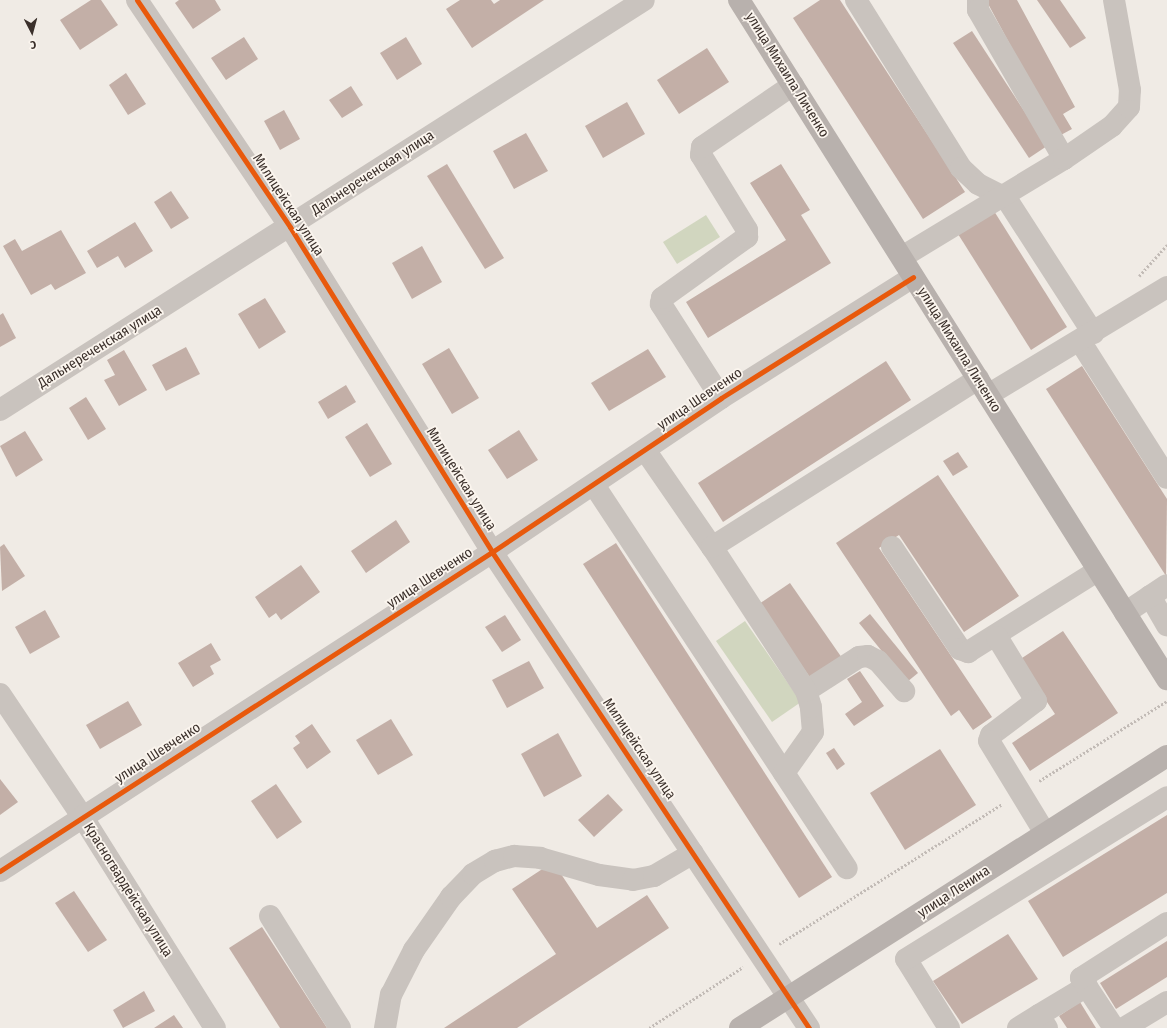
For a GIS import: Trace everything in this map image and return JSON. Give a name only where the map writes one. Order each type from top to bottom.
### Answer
[{"type":"main road","name":"улица Михаила Личенко","points":[[739,0],[902,257],[913,277],[1097,571],[1167,679]]},
{"type":"main road","name":"улица Ленина","points":[[740,1028],[1167,756]]},
{"type":"street","name":"Милицейская улица","points":[[137,0],[290,227],[492,552],[762,955],[809,1028]]},
{"type":"street","name":"Дальнереченская улица","points":[[0,410],[290,227],[644,0]]},
{"type":"street","points":[[856,0],[961,168],[973,181],[1006,198],[1167,478]]},
{"type":"street","points":[[978,0],[978,10],[1064,159]]},
{"type":"street","points":[[902,257],[1006,198],[1112,126],[1129,107],[1130,90],[1114,0]]},
{"type":"street","points":[[721,398],[661,304],[662,298],[747,237],[747,230],[702,155],[702,148],[793,85]]},
{"type":"street","name":"улица Шевченко","points":[[0,872],[82,816],[594,485],[721,398],[913,277]]},
{"type":"street","points":[[712,547],[983,387],[1086,337],[1165,292]]},
{"type":"street","points":[[645,450],[712,547],[806,691],[811,707],[813,732],[784,773]]},
{"type":"street","points":[[594,485],[847,868]]},
{"type":"street","points":[[892,547],[960,649],[977,649],[1097,571]]},
{"type":"street","points":[[1125,613],[1158,590],[1167,626]]},
{"type":"street","points":[[997,636],[1036,697],[1034,706],[989,738],[1045,834]]},
{"type":"street","points":[[806,691],[859,657],[868,656],[878,660],[904,691]]},
{"type":"street","name":"Красногвардейская улица","points":[[0,694],[82,816],[215,1028]]},
{"type":"street","points":[[906,959],[1167,797]]},
{"type":"street","points":[[385,1028],[391,995],[414,950],[451,897],[473,874],[495,861],[514,856],[540,858],[598,875],[633,880],[654,876],[694,853]]},
{"type":"street","points":[[270,916],[340,1028]]},
{"type":"street","points":[[1114,1028],[1081,978],[1167,923]]},
{"type":"street","points":[[891,932],[949,1028]]},
{"type":"street","points":[[1018,1028],[1043,1022],[1087,986]]},
{"type":"street","points":[[1124,1028],[1167,1002]]},
{"type":"path","points":[[649,1028],[762,955],[1167,701]]},
{"type":"green space","points":[[706,215],[720,237],[677,264],[663,242]]},
{"type":"green space","points":[[745,621],[801,702],[772,722],[716,641]]},
{"type":"building","points":[[91,0],[101,0],[118,25],[80,50],[60,20]]},
{"type":"building","points":[[179,0],[215,0],[221,10],[193,29],[175,3]]},
{"type":"building","points":[[460,0],[491,0],[494,4],[500,0],[544,0],[472,48],[446,9]]},
{"type":"building","points":[[820,0],[840,0],[965,192],[923,219],[793,18]]},
{"type":"building","points":[[986,0],[1017,0],[1075,107],[1063,114],[1072,129],[1059,136]]},
{"type":"building","points":[[1037,0],[1060,0],[1086,38],[1070,48]]},
{"type":"building","points":[[972,31],[1047,146],[1029,158],[953,43]]},
{"type":"building","points":[[244,37],[258,59],[226,80],[211,58]]},
{"type":"building","points":[[406,37],[422,64],[397,80],[380,53]]},
{"type":"building","points":[[707,48],[729,82],[679,114],[657,80]]},
{"type":"building","points":[[126,73],[146,104],[128,115],[109,85]]},
{"type":"building","points":[[351,86],[363,105],[342,118],[329,100]]},
{"type":"building","points":[[627,102],[645,134],[603,158],[585,126]]},
{"type":"building","points":[[284,110],[300,139],[280,150],[264,121]]},
{"type":"building","points":[[526,133],[548,171],[514,189],[493,151]]},
{"type":"building","points":[[447,164],[504,258],[485,269],[427,176]]},
{"type":"building","points":[[781,164],[810,210],[801,215],[831,263],[708,338],[686,302],[786,240],[750,183]]},
{"type":"building","points":[[171,191],[189,218],[171,229],[154,202]]},
{"type":"building","points":[[994,211],[1067,327],[1031,350],[958,234]]},
{"type":"building","points":[[135,222],[153,251],[125,268],[118,256],[97,268],[87,251]]},
{"type":"building","points":[[61,230],[86,273],[55,290],[51,284],[31,295],[3,246],[15,239],[22,251]]},
{"type":"building","points":[[422,246],[442,282],[412,299],[392,263]]},
{"type":"building","points":[[265,298],[286,332],[259,349],[238,314]]},
{"type":"building","points":[[3,313],[16,338],[0,347],[0,315]]},
{"type":"building","points":[[186,347],[200,374],[166,391],[152,365]]},
{"type":"building","points":[[449,348],[479,398],[452,414],[422,364]]},
{"type":"building","points":[[648,349],[666,377],[609,411],[591,383]]},
{"type":"building","points":[[124,350],[147,390],[119,406],[104,380],[115,375],[107,360]]},
{"type":"building","points":[[886,361],[911,400],[723,522],[698,483]]},
{"type":"building","points":[[1082,366],[1167,499],[1166,576],[1046,389]]},
{"type":"building","points":[[346,385],[356,402],[328,419],[318,402]]},
{"type":"building","points":[[86,397],[106,429],[88,440],[69,408]]},
{"type":"building","points":[[367,423],[392,464],[370,477],[345,437]]},
{"type":"building","points":[[519,430],[538,460],[507,479],[488,450]]},
{"type":"building","points":[[25,431],[43,460],[16,477],[0,446]]},
{"type":"building","points":[[958,452],[968,467],[953,476],[943,461]]},
{"type":"building","points":[[938,475],[1019,596],[964,632],[899,535],[879,548],[992,717],[973,730],[959,710],[951,716],[836,543]]},
{"type":"building","points":[[396,520],[410,542],[366,573],[351,551]]},
{"type":"building","points":[[616,543],[832,877],[799,898],[583,564]]},
{"type":"building","points":[[4,544],[25,576],[2,591],[0,547]]},
{"type":"building","points":[[301,565],[320,592],[281,620],[276,613],[269,618],[255,597]]},
{"type":"building","points":[[790,583],[842,658],[811,679],[759,604]]},
{"type":"building","points":[[45,610],[60,637],[30,654],[15,627]]},
{"type":"building","points":[[870,614],[918,673],[907,682],[859,623]]},
{"type":"building","points":[[505,615],[521,640],[502,652],[485,627]]},
{"type":"building","points":[[1063,631],[1118,713],[1030,771],[1012,743],[1055,714],[1019,660]]},
{"type":"building","points":[[211,643],[221,660],[210,666],[214,674],[193,687],[178,663]]},
{"type":"building","points":[[529,661],[544,688],[507,708],[492,680]]},
{"type":"building","points":[[860,671],[884,706],[854,726],[845,714],[862,702],[847,679]]},
{"type":"building","points":[[128,701],[142,725],[100,749],[86,725]]},
{"type":"building","points":[[391,719],[413,755],[378,775],[356,740]]},
{"type":"building","points":[[312,724],[331,752],[307,769],[293,748],[300,743],[295,736]]},
{"type":"building","points":[[558,733],[582,776],[544,797],[521,754]]},
{"type":"building","points":[[834,748],[845,764],[837,770],[826,753]]},
{"type":"building","points":[[940,749],[976,805],[905,850],[870,793]]},
{"type":"building","points":[[0,779],[18,802],[0,815]]},
{"type":"building","points":[[276,784],[302,822],[277,839],[251,801]]},
{"type":"building","points":[[608,794],[623,810],[594,837],[578,820]]},
{"type":"building","points":[[1167,815],[1167,893],[1063,957],[1028,901]]},
{"type":"building","points":[[553,862],[597,928],[647,895],[669,928],[517,1028],[444,1028],[556,954],[512,889]]},
{"type":"building","points":[[74,891],[107,940],[88,952],[55,903]]},
{"type":"building","points":[[262,927],[327,1028],[280,1028],[229,948]]},
{"type":"building","points":[[1008,934],[1038,979],[962,1024],[933,981]]},
{"type":"building","points":[[1167,941],[1167,977],[1116,1009],[1100,983]]},
{"type":"building","points":[[144,991],[155,1011],[123,1028],[113,1010]]},
{"type":"building","points":[[1080,1002],[1096,1028],[1067,1028],[1059,1016]]},
{"type":"building","points":[[174,1015],[183,1028],[154,1028]]},
{"type":"cycle path","points":[[137,0],[290,227],[492,552],[809,1028]]},
{"type":"cycle path","points":[[0,871],[492,552],[721,398],[913,277]]}]
